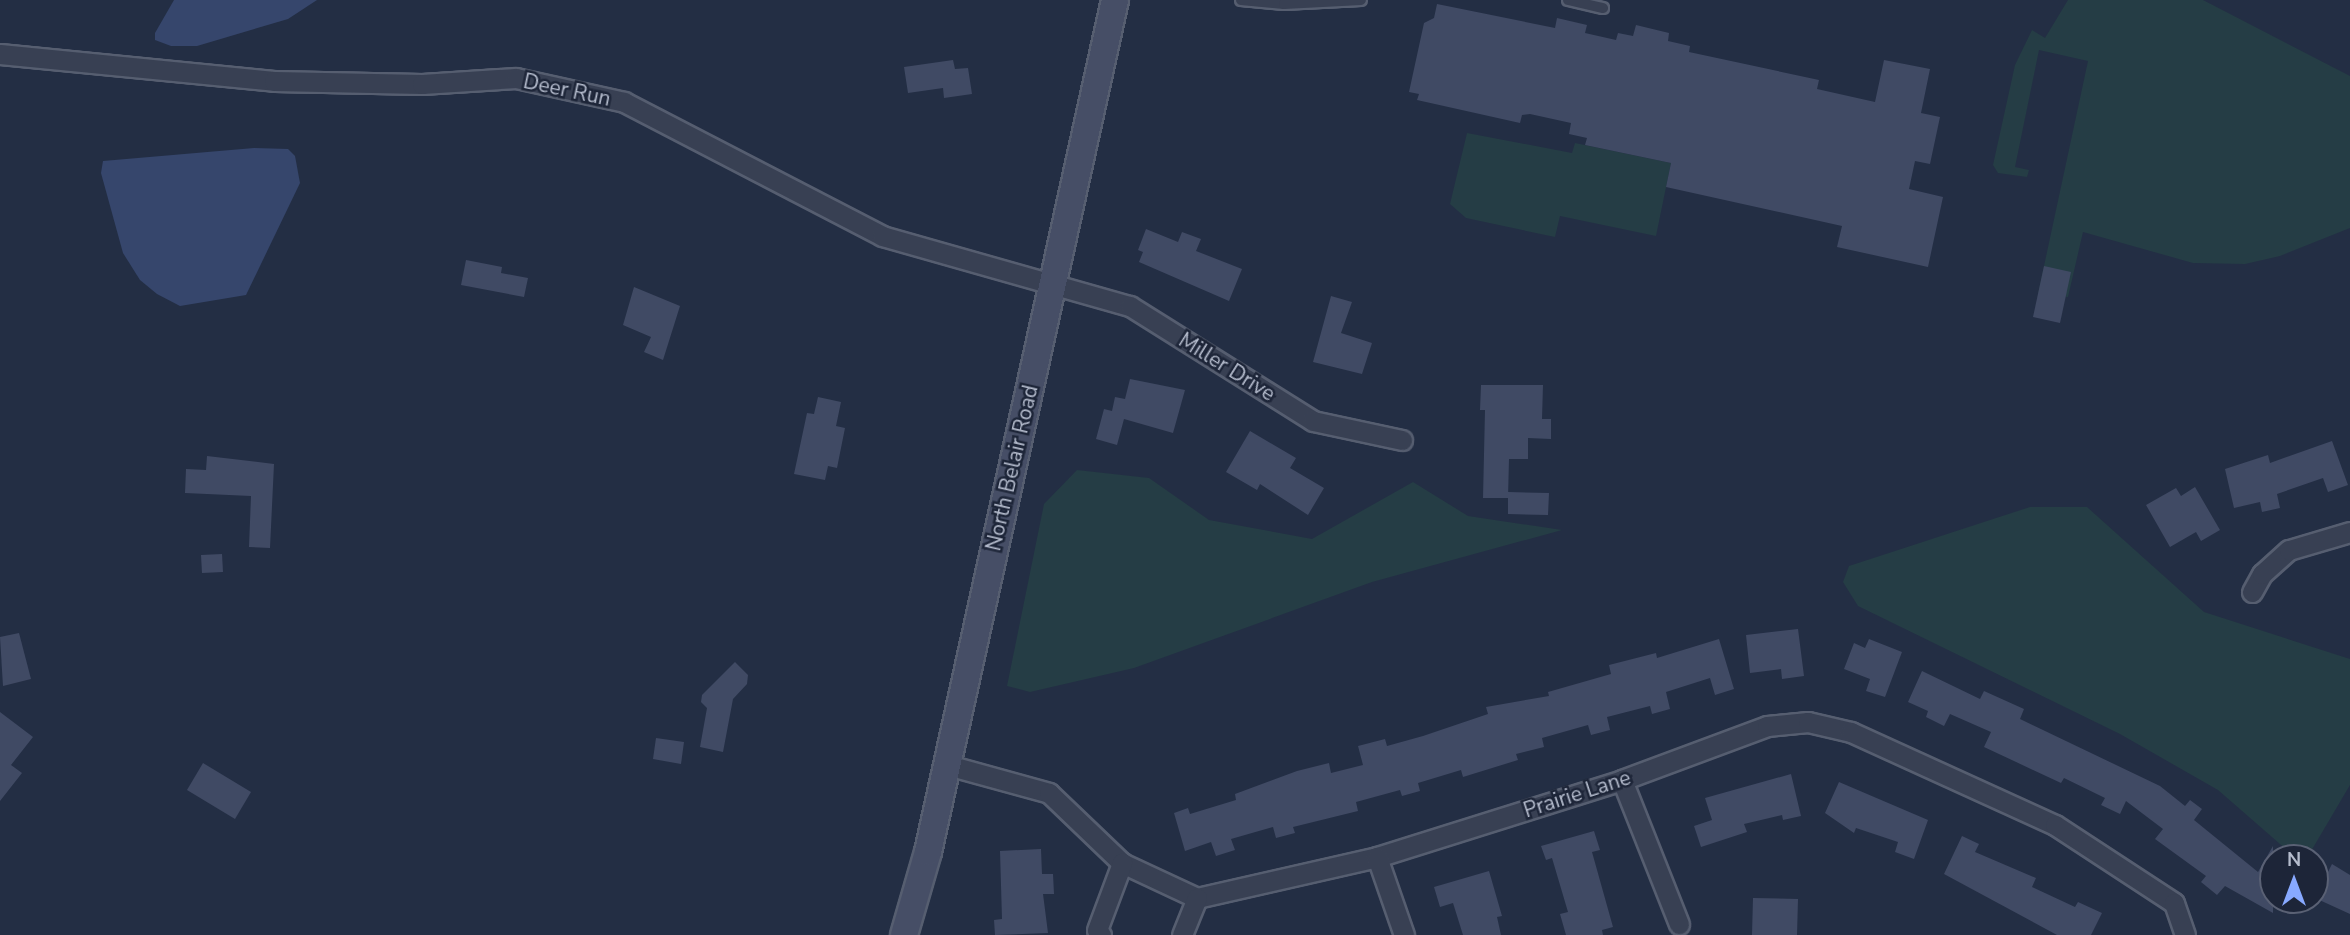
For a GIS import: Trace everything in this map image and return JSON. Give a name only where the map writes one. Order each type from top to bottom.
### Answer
[{"type":"street","name":"North Belair Road","points":[[904,935],[928,852],[944,764],[1055,285],[1115,0]]},
{"type":"street","name":"Deer Run","points":[[0,54],[274,81],[422,84],[516,78],[624,102],[882,236],[1055,285]]},
{"type":"street","name":"Miller Drive","points":[[1055,285],[1130,306],[1313,421],[1402,440]]},
{"type":"street","points":[[2252,592],[2262,574],[2289,550],[2350,532]]},
{"type":"street","name":"Prairie Lane","points":[[1197,898],[1377,858],[1622,780],[1767,726],[1808,722],[1851,732],[2055,825],[2174,903],[2185,935]]},
{"type":"street","points":[[944,764],[1049,793],[1122,863],[1197,898],[1182,935]]},
{"type":"street","points":[[1622,780],[1679,925]]},
{"type":"street","points":[[1377,858],[1404,935]]},
{"type":"street","points":[[1101,935],[1100,921],[1122,863]]},
{"type":"lane","points":[[1241,0],[1284,5],[1361,0]]},
{"type":"lane","points":[[1568,0],[1603,8]]},
{"type":"shaded area","points":[[2068,0],[2203,0],[2350,76],[2350,228],[2280,256],[2245,264],[2193,263],[2083,232],[2068,297],[2038,294],[2088,61],[2039,50],[2015,167],[2029,170],[2027,177],[1998,173],[1993,165],[2015,65],[2032,30],[2045,38]]},
{"type":"shaded area","points":[[1467,133],[1572,153],[1575,143],[1671,163],[1656,236],[1560,216],[1555,237],[1466,218],[1450,204]]},
{"type":"shaded area","points":[[1077,470],[1149,478],[1209,520],[1312,539],[1413,482],[1468,516],[1562,530],[1372,582],[1134,668],[1030,692],[1007,686],[1044,504]]},
{"type":"shaded area","points":[[2030,507],[2087,507],[2204,612],[2350,659],[2350,785],[2315,844],[2280,844],[2218,790],[2120,734],[1858,606],[1843,582],[1849,566]]},
{"type":"water","points":[[174,0],[317,0],[288,19],[197,46],[171,46],[155,40],[155,33]]},
{"type":"water","points":[[254,148],[288,149],[295,156],[300,183],[246,295],[180,306],[157,294],[140,280],[123,253],[101,173],[103,161]]},
{"type":"building","points":[[1437,4],[1555,28],[1557,18],[1587,25],[1585,33],[1616,40],[1618,33],[1633,36],[1636,25],[1669,33],[1668,41],[1690,46],[1689,52],[1819,80],[1817,89],[1875,102],[1884,60],[1930,69],[1921,113],[1940,117],[1930,164],[1915,161],[1909,189],[1943,197],[1928,267],[1837,247],[1842,226],[1666,187],[1671,163],[1585,145],[1587,138],[1569,134],[1571,123],[1530,114],[1522,115],[1520,123],[1417,100],[1419,94],[1409,92],[1424,23],[1434,18]]},
{"type":"building","points":[[953,60],[955,69],[968,68],[972,94],[944,98],[943,88],[908,93],[904,67]]},
{"type":"building","points":[[1146,229],[1178,242],[1182,232],[1201,239],[1196,251],[1242,269],[1229,301],[1139,262],[1143,252],[1138,250]]},
{"type":"building","points":[[466,260],[502,267],[501,273],[528,278],[524,297],[461,285]]},
{"type":"building","points":[[2044,266],[2071,272],[2060,323],[2033,317]]},
{"type":"building","points":[[634,287],[680,306],[663,360],[644,352],[651,337],[623,325]]},
{"type":"building","points":[[1331,296],[1352,302],[1341,333],[1372,343],[1362,374],[1313,362]]},
{"type":"building","points":[[1130,379],[1185,390],[1173,433],[1124,419],[1117,445],[1096,439],[1104,409],[1112,411],[1115,397],[1125,399]]},
{"type":"building","points":[[1481,385],[1543,385],[1542,419],[1551,419],[1551,439],[1528,438],[1528,459],[1509,459],[1508,498],[1483,498],[1485,410],[1480,410]]},
{"type":"building","points":[[818,397],[841,402],[836,426],[845,428],[837,468],[828,466],[825,480],[794,474],[807,413],[814,414]]},
{"type":"building","points":[[1250,431],[1296,458],[1290,468],[1324,488],[1308,515],[1260,484],[1257,490],[1226,472]]},
{"type":"building","points":[[2332,441],[2348,485],[2328,492],[2323,478],[2277,494],[2280,508],[2262,512],[2260,502],[2234,508],[2225,469],[2268,455],[2270,463]]},
{"type":"building","points":[[207,456],[274,464],[270,548],[249,547],[251,496],[185,493],[186,469],[206,470]]},
{"type":"building","points":[[2195,487],[2220,530],[2201,541],[2196,532],[2170,547],[2146,505],[2176,488],[2181,496]]},
{"type":"building","points":[[1508,492],[1549,493],[1548,515],[1508,514]]},
{"type":"building","points":[[222,554],[223,572],[202,573],[201,555]]},
{"type":"building","points":[[1798,629],[1804,676],[1782,679],[1781,669],[1750,673],[1746,635]]},
{"type":"building","points":[[19,633],[31,679],[3,686],[0,637]]},
{"type":"building","points":[[1719,639],[1734,689],[1715,695],[1710,678],[1666,692],[1670,709],[1652,714],[1650,706],[1607,717],[1610,730],[1591,735],[1588,725],[1542,738],[1544,747],[1516,754],[1518,760],[1463,777],[1461,770],[1418,783],[1420,791],[1402,796],[1400,790],[1356,802],[1358,811],[1293,827],[1295,833],[1276,838],[1273,827],[1231,839],[1235,850],[1216,856],[1211,842],[1185,851],[1174,813],[1188,808],[1190,814],[1236,800],[1235,794],[1297,771],[1329,763],[1331,773],[1363,765],[1358,746],[1385,739],[1387,746],[1423,736],[1488,714],[1486,707],[1549,696],[1548,692],[1611,674],[1609,665],[1656,653],[1657,658]]},
{"type":"building","points":[[1869,639],[1902,652],[1885,697],[1866,691],[1870,679],[1844,669],[1854,643],[1865,648]]},
{"type":"building","points":[[735,662],[748,675],[747,684],[733,699],[723,752],[700,747],[707,708],[701,702],[702,695]]},
{"type":"building","points":[[1922,671],[1980,699],[1984,691],[2024,709],[2020,719],[2160,786],[2185,806],[2190,800],[2202,809],[2194,820],[2259,870],[2259,905],[2225,886],[2217,895],[2201,882],[2206,876],[2155,839],[2163,829],[2126,801],[2120,814],[2101,805],[2105,798],[2064,778],[2061,783],[1984,747],[1991,732],[1950,714],[1944,726],[1926,717],[1928,711],[1908,702]]},
{"type":"building","points":[[0,712],[33,737],[11,765],[22,773],[0,801]]},
{"type":"building","points":[[656,738],[684,742],[681,764],[653,759]]},
{"type":"building","points":[[203,763],[251,792],[235,819],[187,790]]},
{"type":"building","points":[[1791,774],[1801,816],[1783,820],[1782,815],[1744,824],[1747,832],[1701,847],[1694,826],[1712,820],[1705,798]]},
{"type":"building","points":[[1839,782],[1928,820],[1914,859],[1895,852],[1898,842],[1856,828],[1854,833],[1825,813]]},
{"type":"building","points":[[1594,831],[1600,850],[1592,852],[1613,927],[1602,930],[1603,935],[1566,935],[1560,914],[1568,912],[1552,858],[1546,860],[1541,846]]},
{"type":"building","points":[[1962,836],[1979,844],[1975,852],[2036,878],[2032,887],[2075,907],[2078,902],[2102,913],[2091,935],[2057,935],[1944,874]]},
{"type":"building","points":[[1041,849],[1042,874],[1053,874],[1054,894],[1043,894],[1048,933],[995,935],[994,920],[1002,919],[1000,851]]},
{"type":"building","points":[[2332,864],[2350,875],[2350,914],[2329,904],[2329,870]]},
{"type":"building","points":[[1489,871],[1502,916],[1497,917],[1501,935],[1463,935],[1453,903],[1440,907],[1434,887]]},
{"type":"building","points":[[1753,898],[1798,899],[1797,935],[1752,935]]}]
